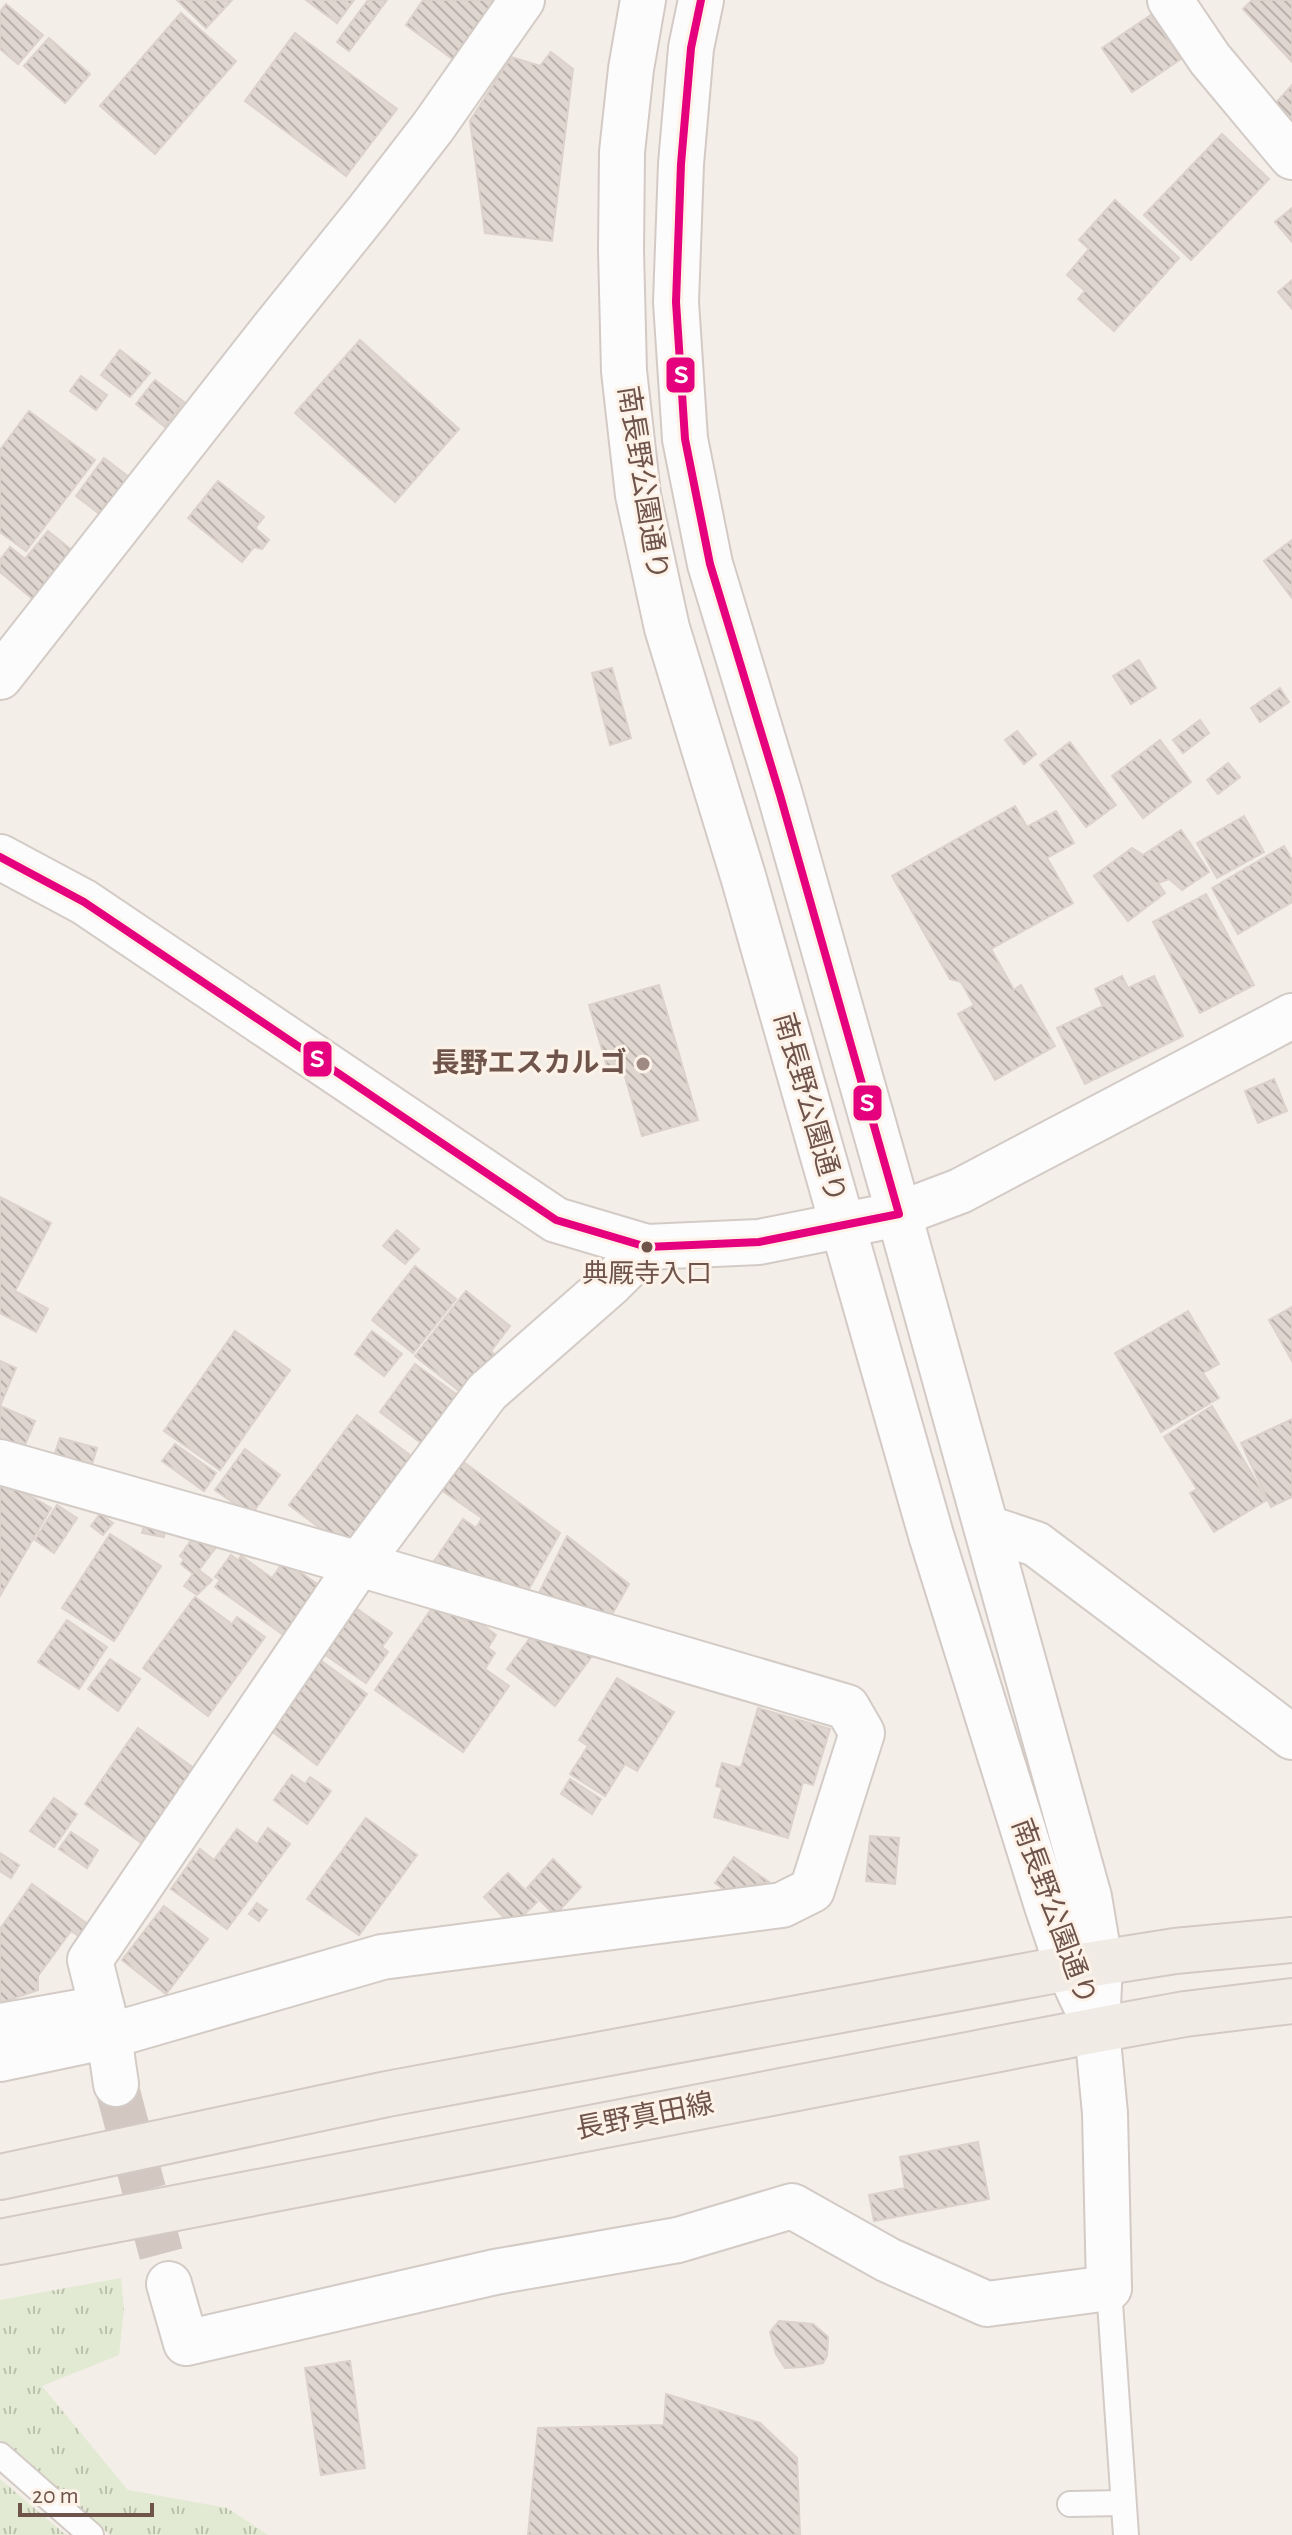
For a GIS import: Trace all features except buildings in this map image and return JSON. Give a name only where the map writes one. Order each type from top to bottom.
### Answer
[{"type":"main road","points":[[0,2177],[387,2094],[1084,1965],[1175,1951],[1292,1940]]},
{"type":"main road","name":"長野真田線","points":[[0,2242],[1097,2030],[1185,2014],[1292,2001]]},
{"type":"street","points":[[0,677],[378,199],[522,0]]},
{"type":"street","name":"南長野公園通り","points":[[643,0],[631,69],[622,152],[621,250],[624,371],[638,495],[667,628],[743,876],[936,1550],[1007,1781],[1084,1965],[1097,2030],[1105,2113],[1109,2288]]},
{"type":"street","name":"南長野公園通り","points":[[701,0],[691,48],[678,240],[676,302],[685,439],[710,564],[780,795],[1089,1897],[1084,1965]]},
{"type":"street","points":[[1170,0],[1210,59],[1292,157]]},
{"type":"street","points":[[0,857],[84,902],[556,1220],[647,1247],[759,1242],[899,1214],[960,1191],[1292,1016]]},
{"type":"street","points":[[116,2084],[90,1960],[359,1564],[487,1392],[610,1284],[647,1247]]},
{"type":"street","points":[[0,1462],[847,1707],[862,1733],[812,1890],[782,1905],[382,1957],[105,2022],[0,2059]]},
{"type":"street","points":[[988,1528],[1036,1544],[1292,1737]]},
{"type":"street","points":[[0,2026],[105,2022]]},
{"type":"street","points":[[169,2284],[186,2343],[495,2272],[678,2240],[792,2206],[888,2260],[987,2304],[1109,2288]]},
{"type":"lane","points":[[1109,2288],[1126,2535]]},
{"type":"lane","points":[[0,2455],[91,2535]]},
{"type":"lane","points":[[1070,2504],[1123,2503]]},
{"type":"green space","points":[[121,2278],[124,2309],[119,2355],[42,2386],[128,2490],[227,2508],[268,2535],[111,2535],[46,2487],[0,2440],[0,2300]]},
{"type":"green space","points":[[0,2479],[66,2535],[0,2535]]},
{"type":"tunnel","points":[[116,2084],[169,2284]]},
{"type":"transit line","name":"Ｓ","points":[[0,857],[84,902],[556,1220],[647,1247],[759,1242],[899,1214],[780,795],[710,564],[685,439],[676,302],[681,164],[691,48],[701,0]]},
{"type":"place","name":"長野エスカルゴ","points":[[643,1064]]},
{"type":"place","name":"典厩寺入口","points":[[647,1247]]}]
